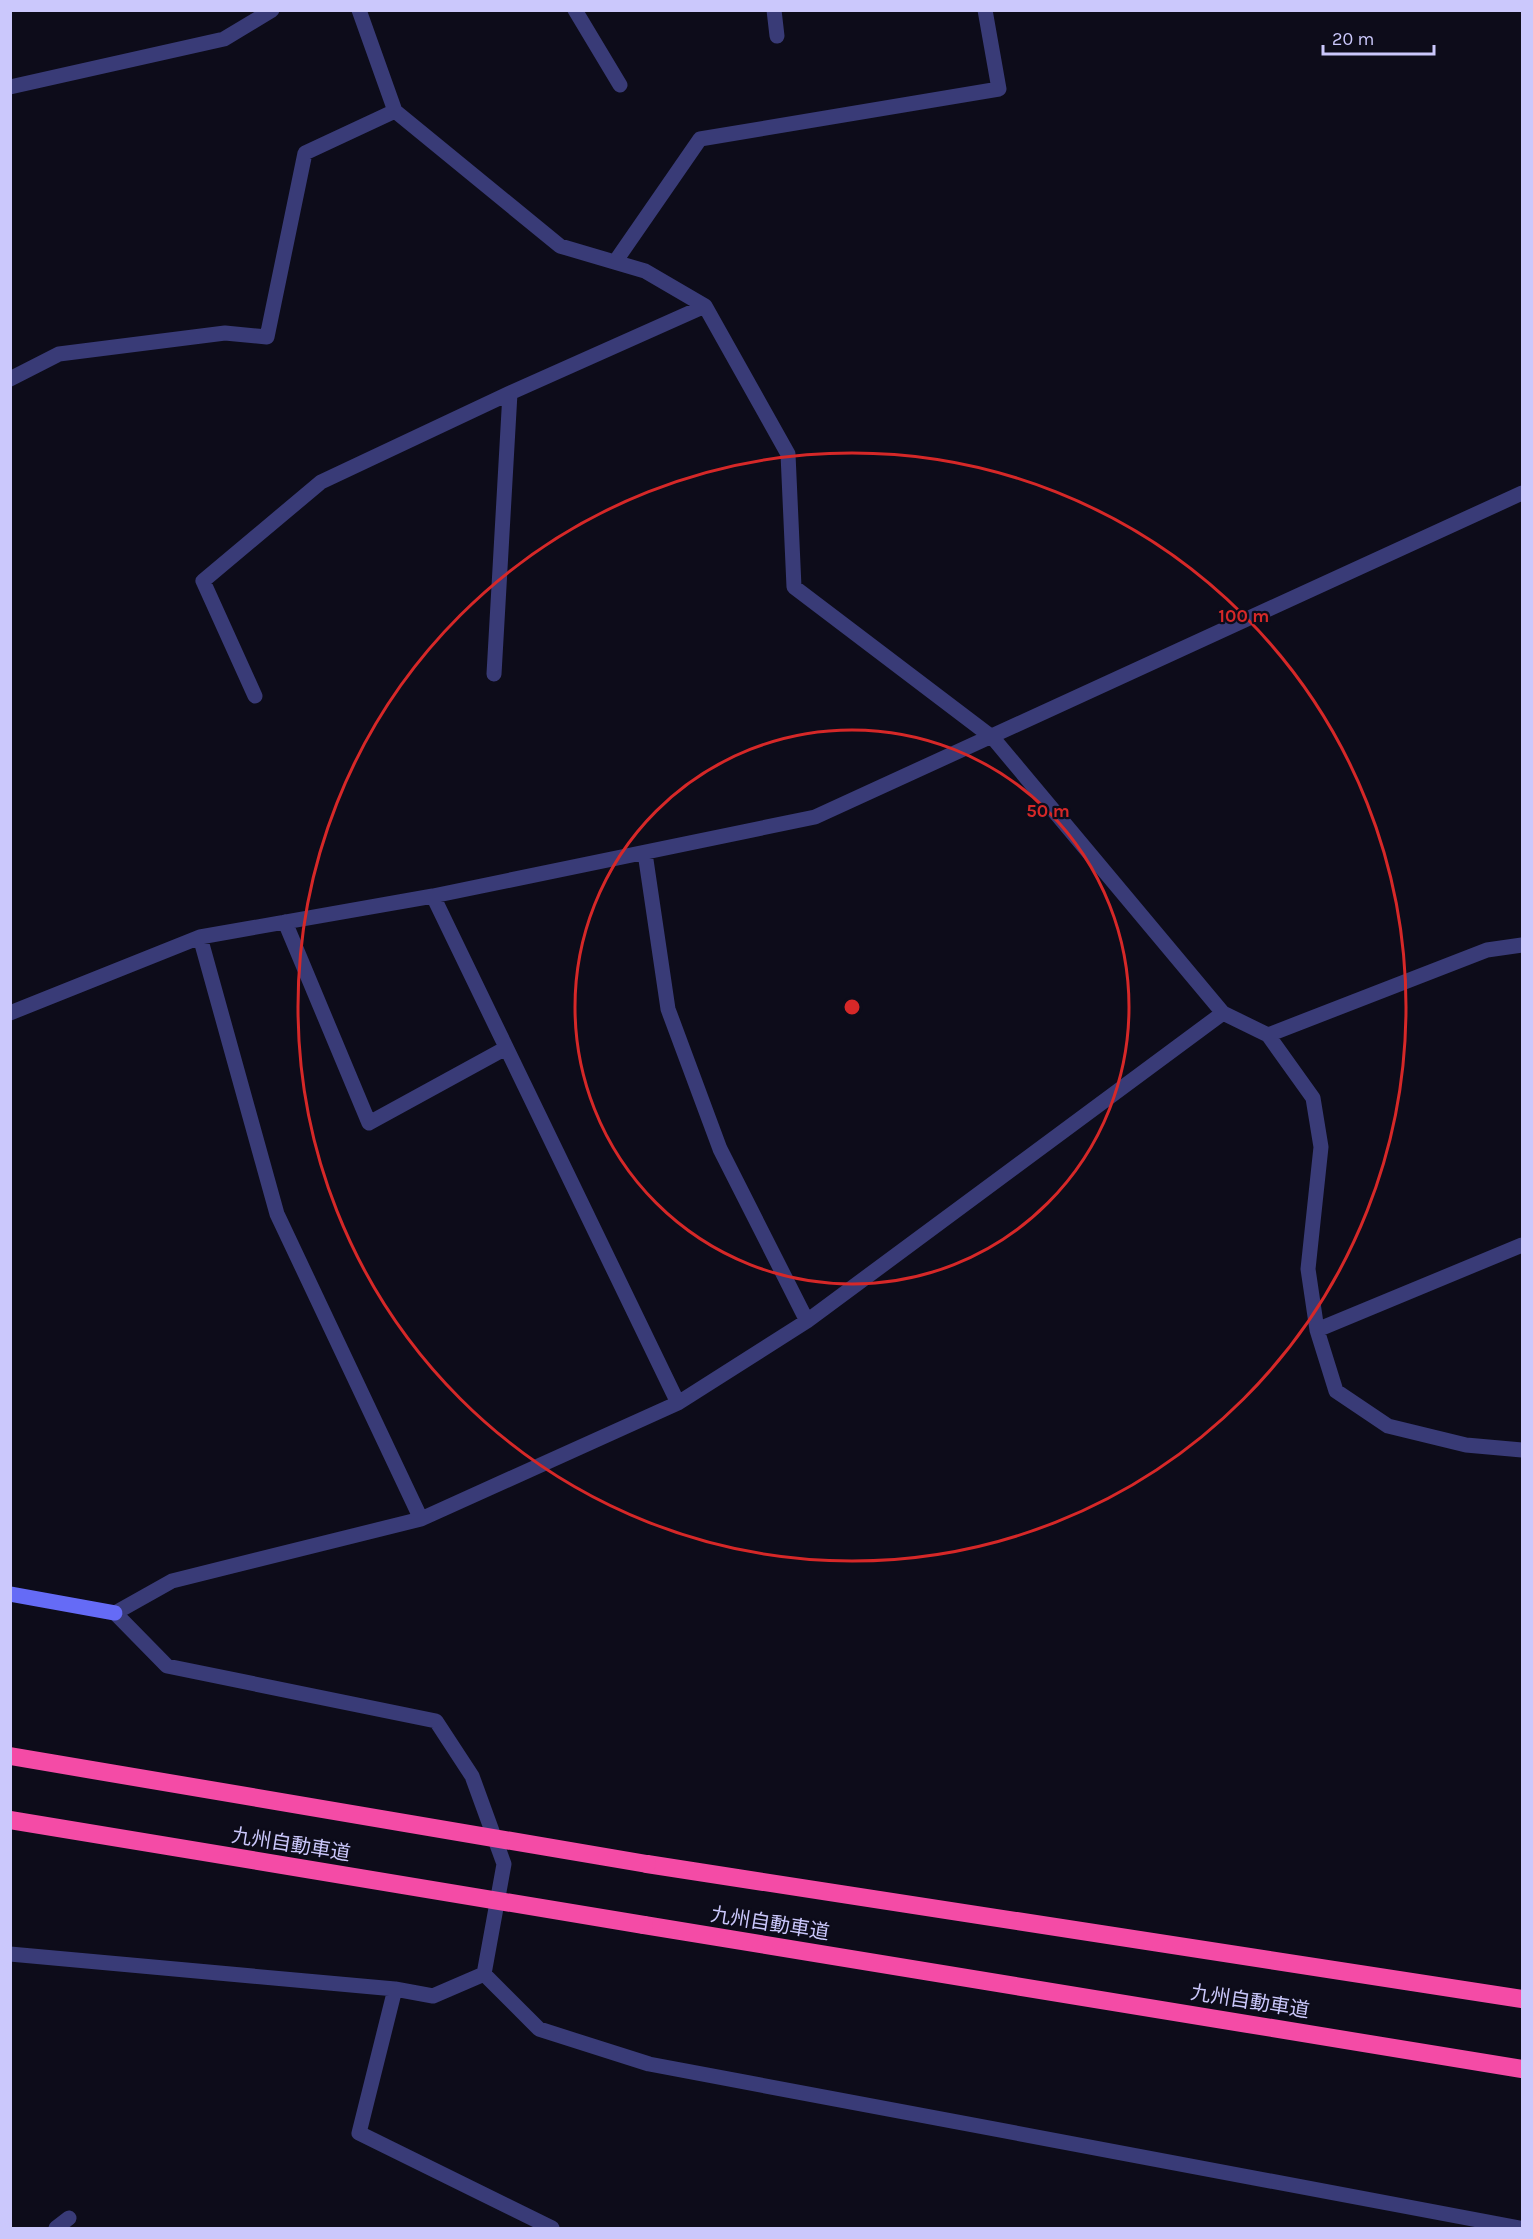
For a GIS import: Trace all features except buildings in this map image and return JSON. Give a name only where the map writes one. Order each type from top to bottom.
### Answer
[{"type":"highway","name":"九州自動車道","points":[[10,1756],[646,1864],[1522,1999]]},
{"type":"highway","name":"九州自動車道","points":[[10,1820],[1522,2069]]},
{"type":"street","points":[[10,87],[224,39],[272,10]]},
{"type":"street","points":[[359,10],[395,111],[560,246],[645,271],[705,306],[788,454],[794,587],[993,738],[1223,1013],[1268,1035],[1313,1098],[1321,1147],[1308,1269],[1317,1330],[1336,1391],[1388,1426],[1466,1445],[1522,1450]]},
{"type":"street","points":[[575,10],[620,86]]},
{"type":"street","points":[[774,10],[777,36]]},
{"type":"street","points":[[615,262],[700,140],[999,89],[985,10]]},
{"type":"street","points":[[10,379],[59,354],[225,333],[267,337],[305,153],[395,111]]},
{"type":"street","points":[[255,696],[203,581],[321,482],[510,393],[705,306]]},
{"type":"street","points":[[494,674],[510,393]]},
{"type":"street","points":[[10,1013],[200,937],[433,896],[815,817],[993,738],[1054,705],[1522,493]]},
{"type":"street","points":[[645,853],[668,1010],[720,1149],[807,1321]]},
{"type":"street","points":[[433,896],[678,1403]]},
{"type":"street","points":[[285,922],[369,1123],[506,1048]]},
{"type":"street","points":[[200,937],[277,1214],[421,1520]]},
{"type":"street","points":[[1268,1035],[1487,950],[1522,945]]},
{"type":"street","points":[[116,1613],[172,1581],[421,1520],[678,1403],[807,1321],[1223,1013]]},
{"type":"street","points":[[1317,1330],[1522,1245]]},
{"type":"street","points":[[10,1594],[116,1613],[167,1666],[436,1721],[472,1776],[504,1864],[484,1974]]},
{"type":"street","points":[[10,1954],[396,1989],[433,1996],[484,1974]]},
{"type":"street","points":[[484,1974],[539,2029],[649,2064],[1520,2229]]},
{"type":"street","points":[[396,1989],[359,2133],[552,2229]]},
{"type":"street","points":[[56,2229],[69,2218]]}]
